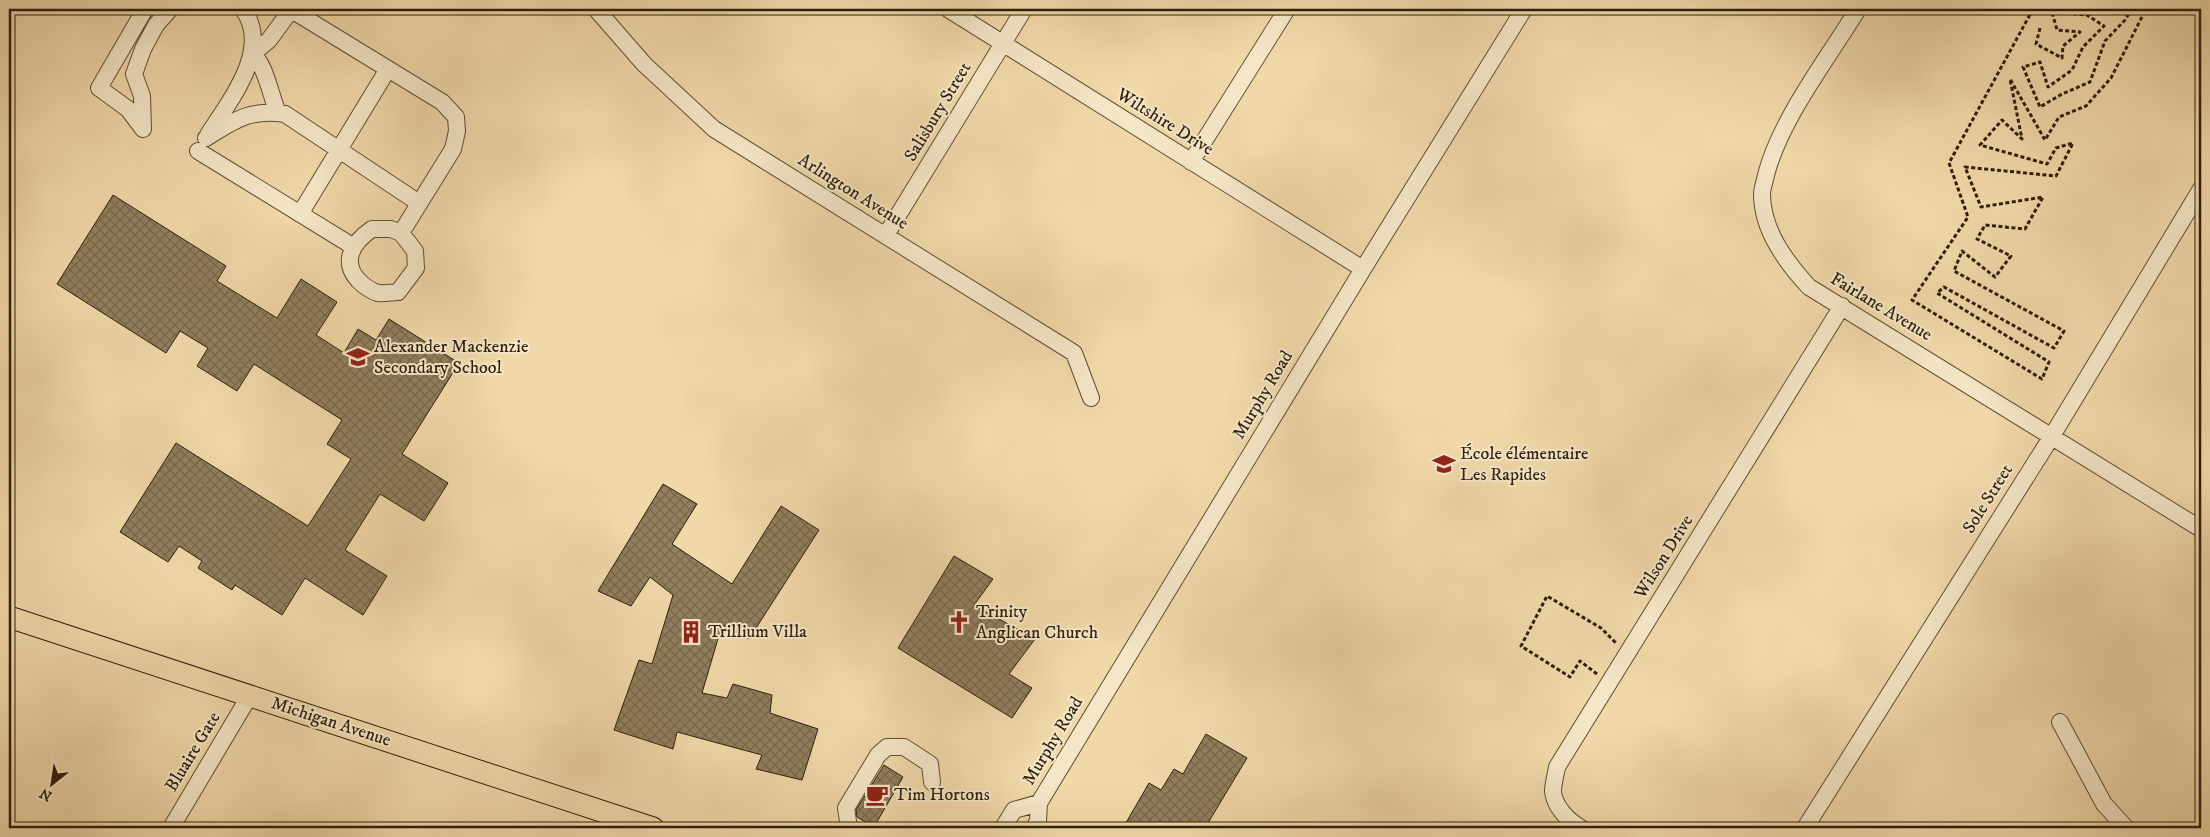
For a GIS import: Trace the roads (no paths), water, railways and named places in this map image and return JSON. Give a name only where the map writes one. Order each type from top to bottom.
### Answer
[{"type":"main road","name":"Michigan Avenue","points":[[9,616],[646,827]]},
{"type":"street","points":[[145,9],[104,76],[99,88],[128,110],[143,129],[142,96],[134,74],[143,49],[156,25],[170,9]]},
{"type":"street","points":[[199,150],[238,85],[252,54],[253,26],[243,9]]},
{"type":"street","points":[[252,54],[269,40],[290,9],[442,102],[456,117],[457,131],[453,149],[401,233]]},
{"type":"street","name":"Arlington Avenue","points":[[596,9],[644,64],[714,129],[1074,353],[1091,398]]},
{"type":"street","name":"Wiltshire Drive","points":[[948,9],[1363,268]]},
{"type":"street","name":"Salisbury Street","points":[[886,236],[1024,9]]},
{"type":"street","points":[[1191,162],[1287,9]]},
{"type":"street","name":"Murphy Road","points":[[1034,828],[1038,821],[1039,803],[1363,268],[1524,9]]},
{"type":"street","name":"Fairlane Avenue","points":[[1858,9],[1781,133],[1771,156],[1762,193],[1766,215],[1777,248],[1789,266],[1809,287],[2201,529]]},
{"type":"street","points":[[252,54],[258,58],[263,66],[265,80],[278,113]]},
{"type":"street","points":[[300,214],[388,69]]},
{"type":"street","points":[[199,150],[249,115],[264,111],[285,114],[419,202]]},
{"type":"street","points":[[199,150],[354,247]]},
{"type":"street","name":"Sole Street","points":[[1805,828],[2052,436],[2201,189]]},
{"type":"street","points":[[372,229],[391,229],[401,233],[415,251],[416,268],[398,292],[378,293],[362,285],[353,274],[349,260],[354,247],[361,237],[372,229]]},
{"type":"street","name":"Wilson Drive","points":[[1581,828],[1574,824],[1559,807],[1553,791],[1558,767],[1842,306]]},
{"type":"street","name":"Bluaire Gate","points":[[170,828],[250,695]]},
{"type":"street","points":[[2060,722],[2104,804],[2126,828]]},
{"type":"street","points":[[849,828],[846,808],[878,755],[887,747],[904,746],[930,764],[932,782]]},
{"type":"street","name":"Murphy Road","points":[[1003,828],[1014,810],[1039,803]]},
{"type":"place","name":"Alexander Mackenzie Secondary School","points":[[358,357]]},
{"type":"place","name":"École élémentaire Les Rapides","points":[[1444,464]]},
{"type":"place","name":"Trinity Anglican Church","points":[[959,622]]},
{"type":"place","name":"Trillium Villa","points":[[691,632]]},
{"type":"place","name":"Tim Hortons","points":[[877,795]]}]
